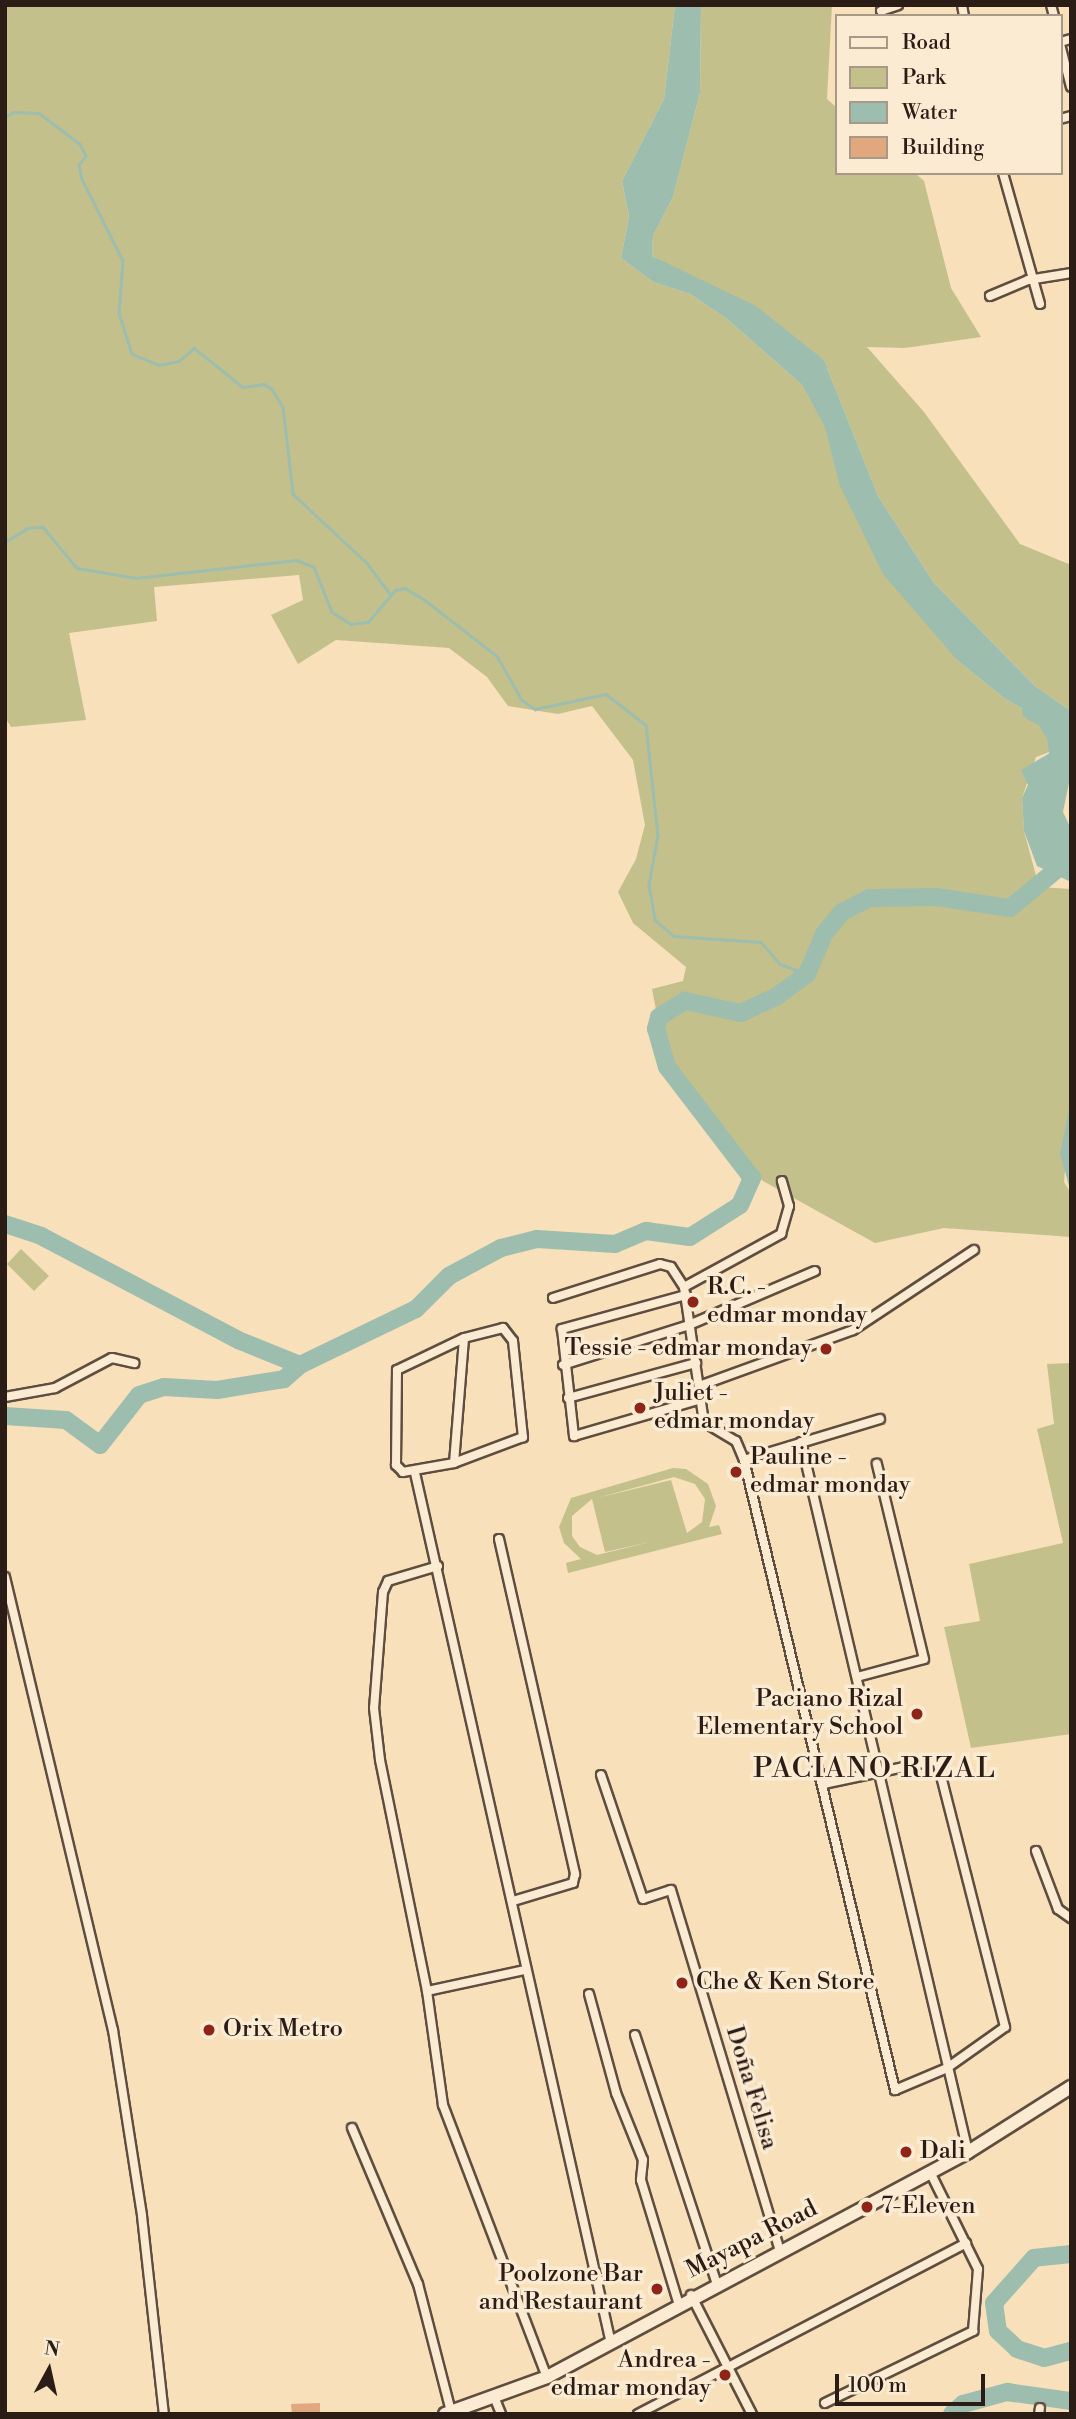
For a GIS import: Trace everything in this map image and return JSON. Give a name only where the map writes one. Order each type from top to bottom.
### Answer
[{"type":"main road","name":"Mayapa Road","points":[[448,2413],[495,2399],[547,2377],[691,2295],[968,2152],[1071,2087]]},
{"type":"street","points":[[881,11],[898,5]]},
{"type":"street","points":[[1062,51],[1071,87]]},
{"type":"street","points":[[1003,175],[1028,280],[1040,304]]},
{"type":"street","points":[[990,296],[1028,280],[1071,273]]},
{"type":"street","points":[[701,1399],[574,1436],[563,1365],[562,1329],[685,1291],[780,1234],[789,1206],[782,1181]]},
{"type":"street","points":[[699,1385],[853,1330],[974,1250]]},
{"type":"street","points":[[553,1298],[660,1264],[671,1267],[685,1291],[704,1422],[736,1441],[744,1460],[824,1784],[895,2090],[947,2067],[1005,2028],[937,1760],[824,1784]]},
{"type":"street","points":[[563,1365],[689,1325],[816,1271]]},
{"type":"street","points":[[503,1328],[513,1341],[523,1437],[454,1463],[415,1473],[396,1465],[397,1370],[464,1338],[503,1328]]},
{"type":"street","points":[[454,1463],[464,1338]]},
{"type":"street","points":[[5,1397],[55,1388],[112,1358],[134,1363]]},
{"type":"street","points":[[568,1398],[696,1363]]},
{"type":"street","points":[[744,1460],[880,1419]]},
{"type":"street","points":[[802,1442],[968,2152]]},
{"type":"street","points":[[857,1677],[924,1659],[877,1464]]},
{"type":"street","points":[[415,1473],[610,2339]]},
{"type":"street","points":[[499,1539],[575,1874],[573,1883],[513,1901]]},
{"type":"street","points":[[438,1566],[387,1581],[374,1708],[380,1760],[427,1991],[443,2105],[547,2377]]},
{"type":"street","points":[[5,1577],[113,2030],[142,2216],[164,2414]]},
{"type":"street","name":"Doña Felisa","points":[[601,1775],[643,1899],[671,1890],[780,2250]]},
{"type":"street","points":[[1035,1851],[1058,1909],[1071,1918]]},
{"type":"street","points":[[427,1991],[526,1970]]},
{"type":"street","points":[[590,1994],[616,2093],[643,2160],[641,2180],[678,2302]]},
{"type":"street","points":[[635,2035],[716,2283]]},
{"type":"street","points":[[352,2128],[418,2284],[448,2413]]},
{"type":"street","points":[[825,2403],[973,2332],[978,2269],[930,2172]]},
{"type":"street","points":[[638,2414],[966,2243]]},
{"type":"street","points":[[691,2295],[752,2414]]},
{"type":"street","points":[[495,2399],[501,2414]]},
{"type":"green space","points":[[5,5],[675,5],[664,99],[622,181],[629,217],[621,258],[653,282],[690,294],[727,319],[802,385],[957,660],[1004,698],[1055,728],[1060,739],[1055,750],[1036,757],[1022,798],[1024,831],[1039,887],[1071,889],[1071,1099],[1064,1182],[1071,1193],[1071,1237],[944,1228],[875,1243],[763,1181],[734,1155],[667,1067],[652,989],[683,981],[686,967],[633,923],[618,892],[636,859],[645,825],[633,760],[592,706],[558,714],[508,706],[487,677],[449,648],[336,640],[298,664],[271,615],[303,600],[299,575],[154,587],[157,621],[69,633],[86,720],[11,727],[5,717]]},
{"type":"green space","points":[[701,5],[832,5],[827,99],[834,105],[834,175],[917,175],[924,181],[951,288],[981,337],[905,348],[867,347],[924,412],[1020,544],[1071,565],[1071,711],[1035,686],[934,583],[878,496],[824,360],[652,256],[653,236],[673,197],[700,93]]},
{"type":"green space","points":[[21,1249],[49,1276],[34,1291],[7,1264]]},
{"type":"green space","points":[[1071,1363],[1071,1734],[971,1748],[944,1627],[980,1621],[969,1564],[1063,1543],[1037,1429],[1054,1424],[1047,1364]]},
{"type":"green space","points":[[673,1468],[686,1469],[708,1484],[716,1506],[709,1527],[719,1525],[722,1534],[568,1573],[566,1563],[581,1559],[564,1543],[559,1527],[571,1498]],"holes":[[[674,1477],[695,1484],[705,1499],[702,1522],[687,1533],[671,1480],[597,1498]],[[592,1499],[605,1552],[654,1541],[597,1555],[580,1547],[572,1536],[572,1516]]]},
{"type":"water","points":[[675,5],[701,5],[700,93],[673,197],[653,236],[652,256],[756,306],[824,360],[878,496],[934,583],[1035,686],[1071,711],[1071,773],[1063,812],[1071,829],[1071,882],[1037,866],[1024,831],[1022,798],[1028,785],[1021,770],[1055,750],[1060,739],[1055,728],[1004,698],[957,660],[883,574],[840,486],[825,427],[802,385],[727,319],[690,294],[653,282],[621,258],[629,217],[622,181],[664,99]]},
{"type":"water","points":[[1071,1099],[1071,1193],[1060,1154]]},
{"type":"building","points":[[320,2403],[320,2414],[292,2414],[291,2404]]},
{"type":"waterway","points":[[5,117],[14,112],[39,113],[80,144],[86,156],[79,165],[82,179],[123,261],[119,313],[132,354],[159,365],[179,361],[194,348],[243,387],[264,384],[272,389],[283,407],[293,494],[366,562],[391,595]]},
{"type":"waterway","points":[[5,542],[27,528],[43,527],[77,568],[136,578],[296,560],[314,567],[332,612],[351,624],[368,622],[395,590],[405,588],[425,600],[497,656],[522,700],[535,709],[606,694],[646,725],[658,835],[649,885],[655,920],[674,936],[761,942],[780,964],[807,974]]},
{"type":"waterway","points":[[1031,711],[1046,719],[1056,737],[1060,764]]},
{"type":"waterway","points":[[5,1416],[66,1420],[100,1445],[139,1395],[164,1387],[217,1390],[284,1379],[300,1365],[416,1309],[449,1276],[501,1248],[537,1239],[615,1244],[646,1231],[690,1237],[740,1205],[752,1178],[667,1067],[656,1029],[659,1017],[685,1001],[741,1013],[777,996],[807,974],[824,934],[842,912],[870,898],[936,897],[1010,908],[1061,866]]},
{"type":"waterway","points":[[5,1224],[41,1236],[238,1340],[300,1365]]},
{"type":"waterway","points":[[1071,2254],[1034,2258],[994,2303],[998,2331],[1017,2349],[1044,2358],[1071,2351]]},
{"type":"waterway","points":[[952,2414],[963,2404],[1007,2392],[1071,2401]]},
{"type":"place","name":"R.C. - edmar monday","points":[[693,1302]]},
{"type":"place","name":"Tessie - edmar monday","points":[[826,1349]]},
{"type":"place","name":"Juliet - edmar monday","points":[[640,1408]]},
{"type":"place","name":"Pauline - edmar monday","points":[[736,1472]]},
{"type":"place","name":"Paciano Rizal Elementary School","points":[[917,1714]]},
{"type":"place","name":"Che & Ken Store","points":[[682,1983]]},
{"type":"place","name":"Orix Metro","points":[[209,2030]]},
{"type":"place","name":"Dali","points":[[906,2152]]},
{"type":"place","name":"7-Eleven","points":[[867,2207]]},
{"type":"place","name":"Poolzone Bar and Restaurant","points":[[657,2289]]},
{"type":"place","name":"Andrea - edmar monday","points":[[725,2375]]},
{"type":"district","name":"PACIANO RIZAL","points":[[875,1769]]}]
